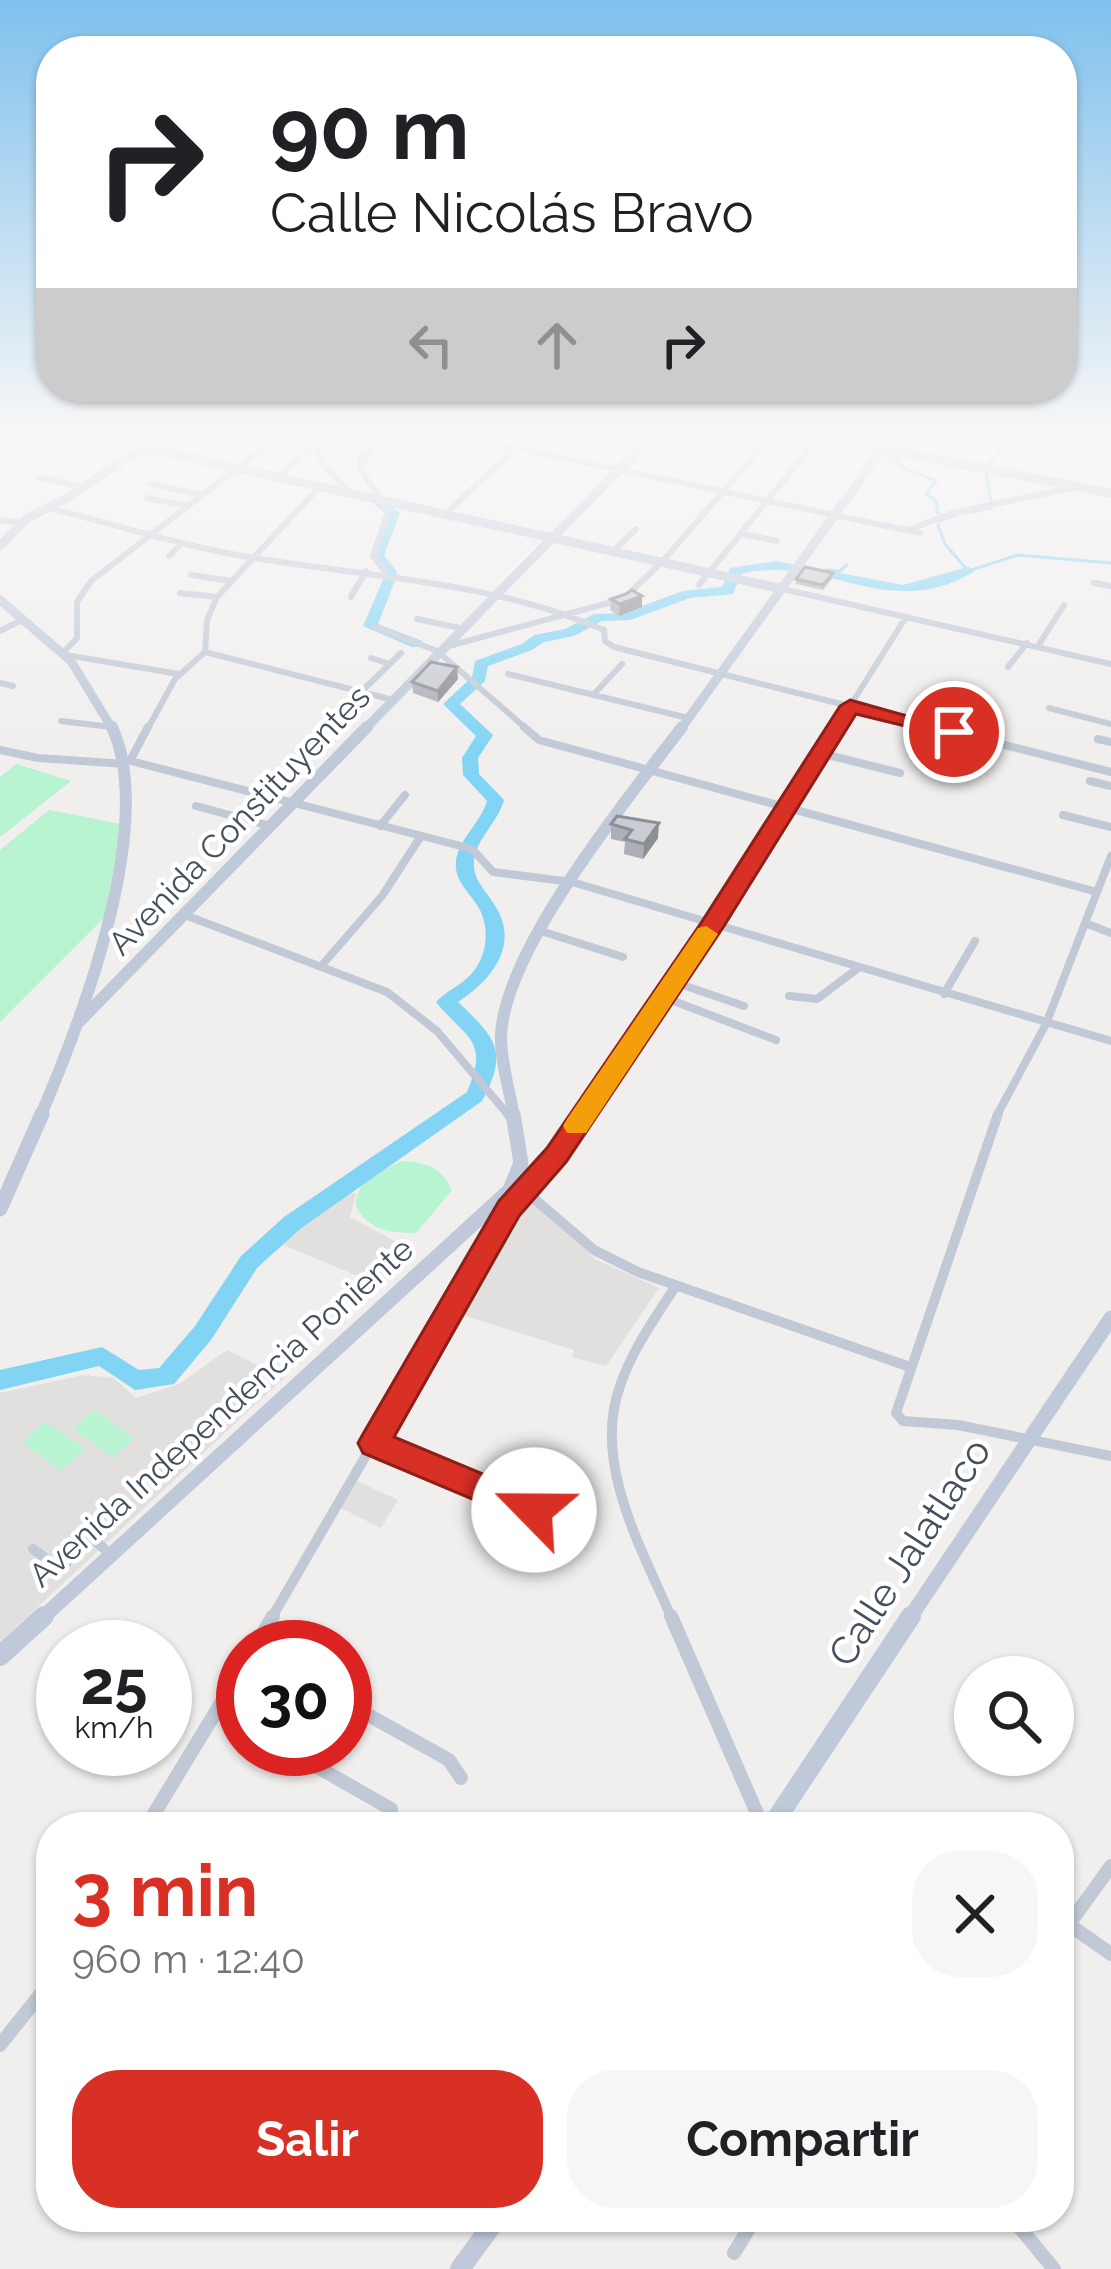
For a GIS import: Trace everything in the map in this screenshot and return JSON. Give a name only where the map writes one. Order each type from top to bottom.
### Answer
[{"type":"main road","points":[[548,537],[783,589]]},
{"type":"main road","points":[[518,1186],[503,1017],[572,882],[821,537]]},
{"type":"main road","name":"Avenida Constituyentes","points":[[77,1024],[553,538]]},
{"type":"main road","points":[[0,600],[64,654],[111,727],[126,760],[130,806],[77,1024],[0,1209]]},
{"type":"main road","name":"Avenida Independencia Poniente","points":[[483,1213],[505,1183],[518,1154]]},
{"type":"main road","name":"Avenida Independencia Poniente","points":[[0,1656],[518,1186]]},
{"type":"main road","name":"Calle Jalatlaco","points":[[777,1812],[929,1594],[1024,1439],[1111,1318]]},
{"type":"main road","points":[[460,2269],[487,2232]]},
{"type":"street","points":[[145,537],[103,568],[79,596],[79,632],[64,654],[179,674]]},
{"type":"street","points":[[156,537],[252,558],[386,573],[570,615],[604,630],[605,641],[614,647],[1111,772]]},
{"type":"street","points":[[126,760],[179,674],[205,652],[207,620],[217,597],[272,537]]},
{"type":"street","points":[[380,537],[373,556],[386,573]]},
{"type":"street","points":[[614,551],[628,537]]},
{"type":"street","points":[[439,650],[623,599],[684,537]]},
{"type":"street","points":[[699,586],[741,537]]},
{"type":"street","points":[[757,537],[777,541]]},
{"type":"street","points":[[169,556],[182,543]]},
{"type":"street","points":[[351,597],[367,571]]},
{"type":"street","points":[[191,575],[232,581]]},
{"type":"street","points":[[1094,583],[1111,586]]},
{"type":"street","points":[[783,589],[1111,664]]},
{"type":"street","points":[[180,593],[217,597]]},
{"type":"street","points":[[1038,646],[1064,605]]},
{"type":"street","points":[[271,1620],[518,1186],[556,1155],[674,982],[824,754],[906,617]]},
{"type":"street","points":[[417,619],[460,628]]},
{"type":"street","points":[[1,630],[22,620]]},
{"type":"street","points":[[375,627],[439,650],[534,738],[1097,892]]},
{"type":"street","points":[[1008,667],[1027,643]]},
{"type":"street","points":[[205,652],[393,700]]},
{"type":"street","points":[[361,692],[401,653]]},
{"type":"street","points":[[370,658],[390,664]]},
{"type":"street","points":[[593,695],[622,664]]},
{"type":"street","points":[[508,674],[688,718]]},
{"type":"street","points":[[0,683],[13,686]]},
{"type":"street","points":[[1049,708],[1111,724]]},
{"type":"street","points":[[61,721],[111,727]]},
{"type":"street","points":[[1098,739],[1111,742]]},
{"type":"street","points":[[982,761],[991,741]]},
{"type":"street","points":[[0,750],[38,758],[126,760],[457,845],[473,850],[488,870],[572,882],[1111,1041]]},
{"type":"street","points":[[824,754],[900,773]]},
{"type":"street","points":[[1090,781],[1111,786]]},
{"type":"street","points":[[380,826],[405,795]]},
{"type":"street","points":[[196,806],[270,826]]},
{"type":"street","points":[[1063,814],[1111,827]]},
{"type":"street","points":[[323,964],[382,896],[421,836]]},
{"type":"street","points":[[1111,856],[1046,1024],[988,1132],[897,1408],[899,1419],[1111,1456]]},
{"type":"street","points":[[185,915],[387,992],[422,1016],[513,1120]]},
{"type":"street","points":[[1084,923],[1111,933]]},
{"type":"street","points":[[544,932],[623,957]]},
{"type":"street","points":[[944,994],[975,941]]},
{"type":"street","points":[[789,996],[817,999],[857,969]]},
{"type":"street","points":[[674,982],[744,1006]]},
{"type":"street","points":[[663,998],[776,1040]]},
{"type":"street","points":[[518,1186],[594,1250],[675,1286],[910,1367]]},
{"type":"street","points":[[675,1286],[622,1371],[608,1433],[626,1510],[760,1812]]},
{"type":"street","points":[[374,1443],[534,1510]]},
{"type":"street","points":[[33,1549],[60,1569],[92,1538],[110,1554]]},
{"type":"street","points":[[155,1812],[216,1712]]},
{"type":"street","points":[[372,1717],[449,1760],[461,1778]]},
{"type":"street","points":[[334,1776],[392,1809]]},
{"type":"street","points":[[1074,1922],[1111,1867]]},
{"type":"street","points":[[1074,1928],[1111,1954]]},
{"type":"street","points":[[0,2045],[36,2000]]},
{"type":"street","points":[[734,2253],[747,2232]]},
{"type":"street","points":[[1023,2232],[1054,2269]]},
{"type":"shaded area","points":[[334,1187],[356,1194],[350,1217],[404,1246],[384,1270],[393,1275],[379,1285],[269,1239]]},
{"type":"shaded area","points":[[537,1200],[595,1259],[659,1288],[606,1366],[572,1357],[574,1350],[456,1313],[516,1205]]},
{"type":"shaded area","points":[[227,1350],[284,1378],[0,1642],[0,1393],[83,1375],[114,1378],[136,1398],[179,1384]]},
{"type":"shaded area","points":[[355,1480],[398,1500],[381,1528],[339,1507]]},
{"type":"green space","points":[[16,764],[71,781],[0,837],[0,777]]},
{"type":"green space","points":[[49,810],[122,824],[104,918],[0,1022],[0,850]]},
{"type":"green space","points":[[402,1161],[432,1167],[452,1190],[416,1233],[379,1228],[365,1219],[355,1203],[363,1179]]},
{"type":"green space","points":[[95,1410],[134,1438],[113,1458],[73,1428]]},
{"type":"green space","points":[[45,1421],[85,1449],[61,1471],[22,1442]]},
{"type":"building","points":[[805,567],[833,573],[823,585],[796,579]]},
{"type":"building","points":[[632,590],[642,596],[620,604],[611,599],[626,594]]},
{"type":"building","points":[[431,662],[457,667],[438,691],[412,682]]},
{"type":"building","points":[[617,816],[659,823],[644,844],[625,839],[632,830],[611,824]]},
{"type":"waterway","points":[[384,537],[377,555],[390,572]]},
{"type":"waterway","points":[[942,537],[968,571],[1018,555],[1111,563]]},
{"type":"waterway","points":[[826,570],[840,571],[847,565]]},
{"type":"waterway","points":[[0,1380],[102,1356],[135,1380],[166,1377],[203,1333],[249,1262],[292,1223],[475,1096],[487,1063],[485,1042],[446,1002],[472,984],[494,950],[492,918],[465,865],[469,847],[496,800],[471,775],[470,758],[485,735],[451,704],[480,678],[480,664],[539,638],[569,633],[599,617],[625,617],[688,594],[728,591],[735,571],[756,566],[795,567],[903,589],[968,571]]},
{"type":"waterway","points":[[389,578],[370,626],[417,644]]},
{"type":"slow traffic","points":[[576,1126],[706,934]]},
{"type":"route","points":[[534,1510],[374,1443],[509,1208],[556,1155],[712,926],[850,706],[954,732]]}]
